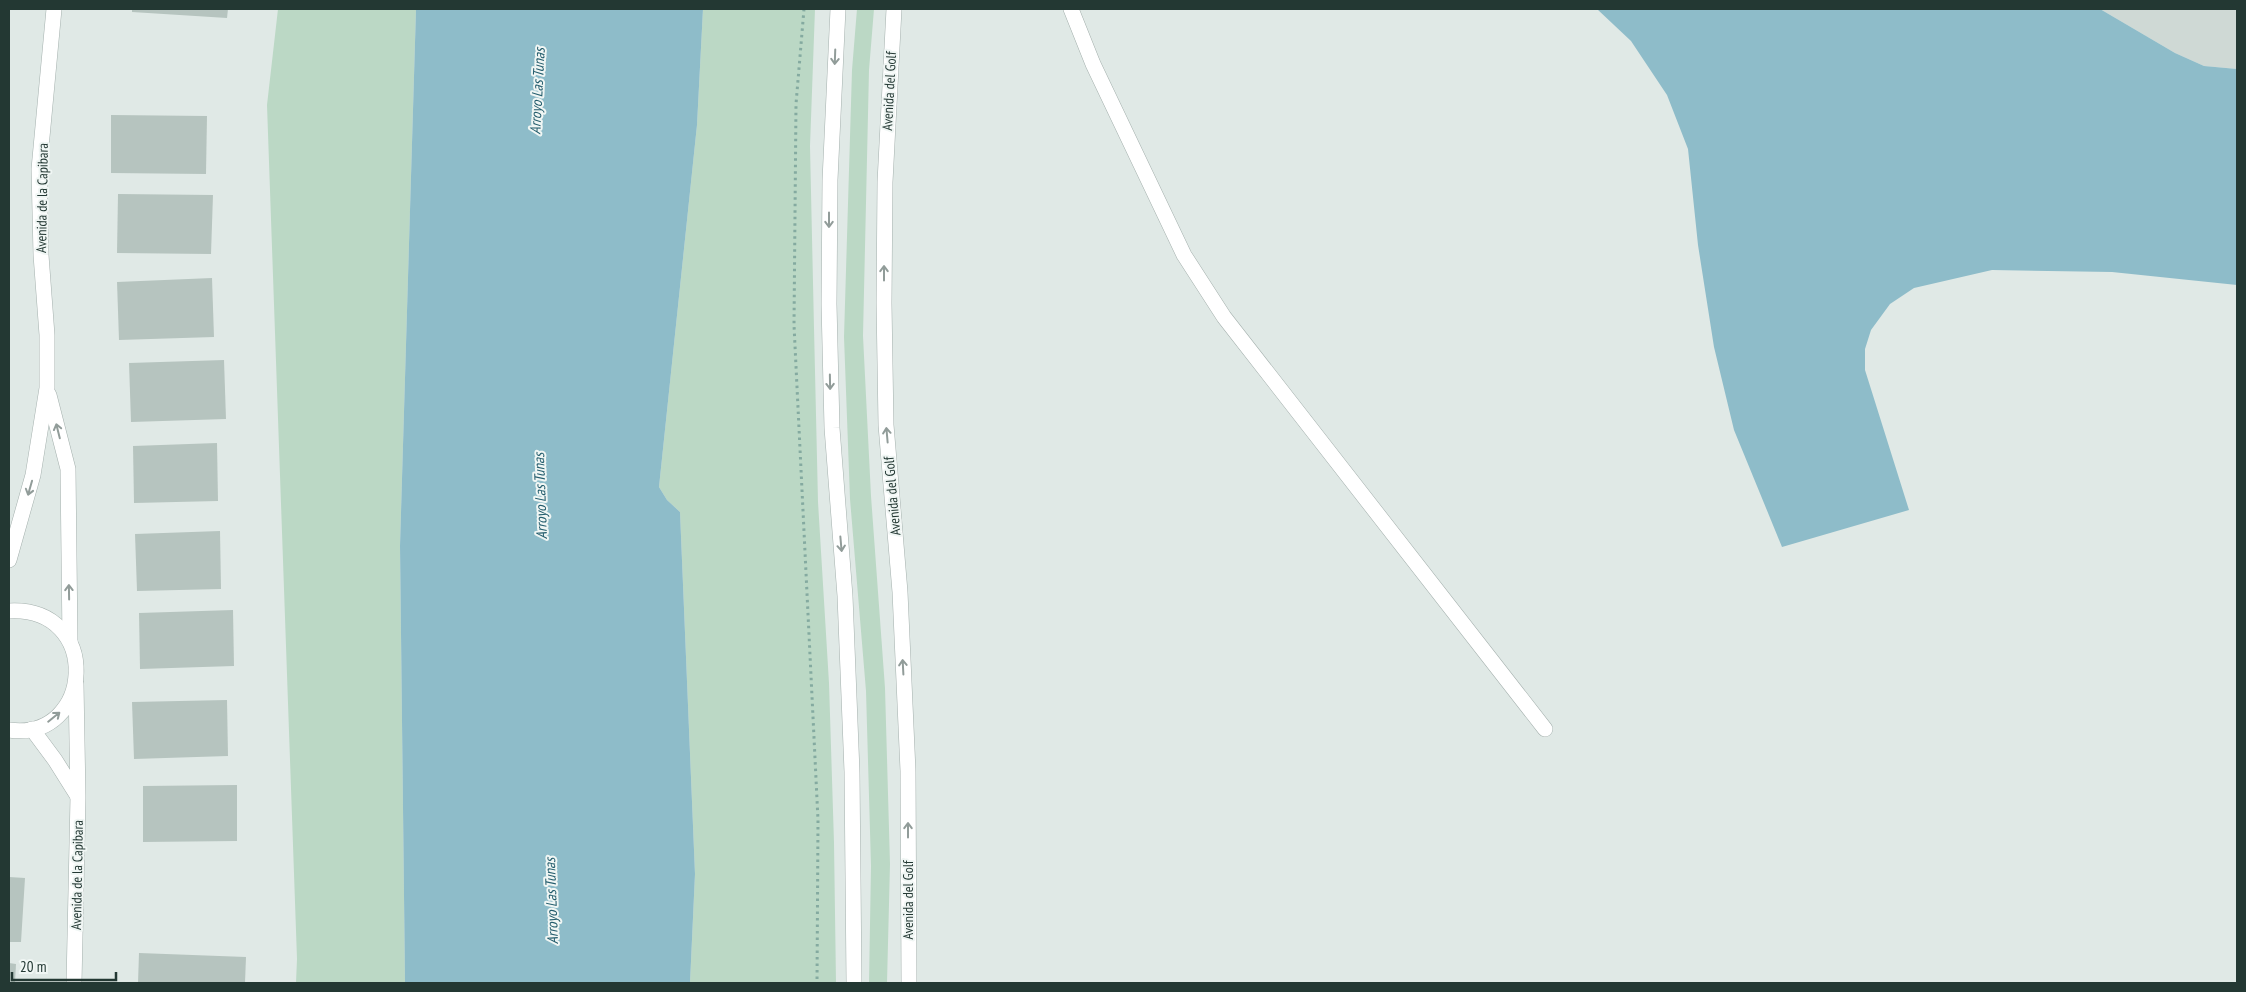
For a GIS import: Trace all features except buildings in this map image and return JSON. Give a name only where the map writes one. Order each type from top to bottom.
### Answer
[{"type":"street","name":"Avenida de la Capibara","points":[[9,560],[33,475],[47,388],[47,335],[41,255],[39,169],[54,9]]},
{"type":"street","points":[[838,9],[830,180],[829,304],[832,428],[845,596],[852,772],[854,983]]},
{"type":"street","name":"Avenida del Golf","points":[[894,9],[885,182],[884,313],[886,425],[900,592],[908,770],[909,983]]},
{"type":"street","points":[[1071,9],[1093,64],[1184,255],[1224,317],[1545,729]]},
{"type":"street","name":"Avenida de la Capibara","points":[[47,388],[68,469],[70,641]]},
{"type":"street","name":"Avenida de la Capibara","points":[[9,611],[27,611],[45,617],[59,627],[70,641],[75,654],[77,669],[78,796],[74,983]]},
{"type":"street","name":"Avenida de la Capibara","points":[[9,730],[32,729],[47,723],[60,713],[70,699],[76,684]]},
{"type":"street","points":[[32,729],[78,796]]},
{"type":"path","points":[[804,9],[796,104],[794,325],[818,820],[817,983]]},
{"type":"shaded area","points":[[2100,9],[2237,9],[2237,69],[2204,66],[2175,53]]},
{"type":"green space","points":[[278,9],[416,9],[400,546],[405,983],[296,983],[297,959],[267,105]]},
{"type":"green space","points":[[703,9],[815,9],[810,146],[818,502],[829,683],[836,983],[690,983],[695,874],[680,512],[667,500],[659,487],[697,125]]},
{"type":"green space","points":[[857,9],[874,9],[869,70],[863,336],[871,496],[885,688],[890,864],[887,983],[869,983],[871,866],[866,691],[850,499],[844,337],[852,70]]},
{"type":"water","name":"Arroyo Las Tunas","points":[[416,9],[703,9],[697,125],[659,487],[667,500],[680,512],[695,874],[690,983],[405,983],[400,546]]},
{"type":"water","points":[[1597,9],[2100,9],[2175,53],[2204,66],[2237,69],[2237,285],[2112,272],[1992,270],[1914,288],[1890,304],[1871,330],[1865,349],[1865,370],[1909,510],[1782,547],[1734,430],[1714,347],[1698,245],[1688,149],[1667,95],[1631,41]]}]
